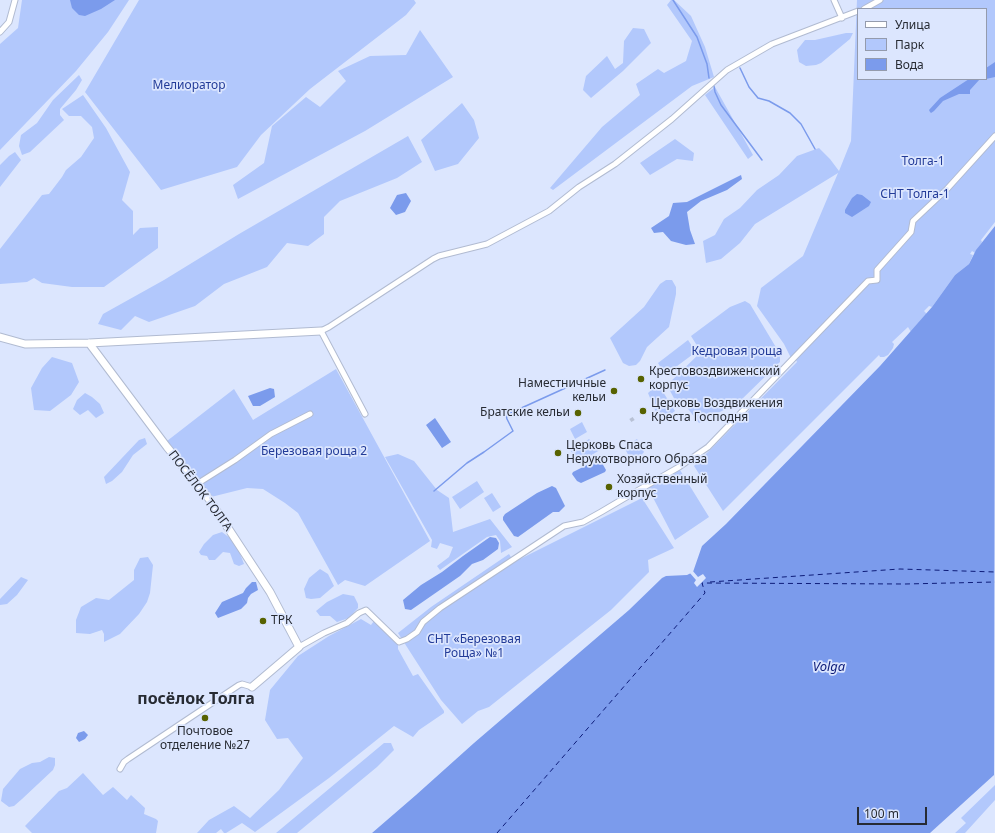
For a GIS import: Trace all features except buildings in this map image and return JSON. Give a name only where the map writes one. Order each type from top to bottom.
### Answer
[{"type":"street","points":[[0,32],[10,22],[15,0]]},
{"type":"street","points":[[834,0],[842,18]]},
{"type":"street","points":[[866,8],[880,0]]},
{"type":"street","points":[[0,337],[25,344],[88,343],[321,331],[433,259],[439,256],[487,244],[549,211],[579,187],[615,164],[672,119],[727,70],[772,44],[857,11]]},
{"type":"street","points":[[120,769],[124,762],[128,759],[239,685],[242,684],[252,687],[299,646],[347,623],[359,613],[366,610],[399,642],[407,640],[417,632],[423,622],[440,608],[564,526],[583,522],[602,512],[680,467],[708,447],[868,281],[877,280],[877,270],[911,232],[913,221],[948,189],[995,136]]},
{"type":"street","points":[[321,331],[365,414]]},
{"type":"street","name":"ПОСЁЛОК ТОЛГА","points":[[88,343],[167,447],[209,499],[270,592],[299,646]]},
{"type":"street","points":[[197,484],[235,460],[271,434],[310,414]]},
{"type":"green space","points":[[22,0],[129,0],[108,32],[76,71],[0,150],[0,44],[18,28]]},
{"type":"green space","name":"Мелиоратор","points":[[139,0],[414,0],[416,3],[406,15],[310,89],[261,135],[237,167],[161,190],[85,92]]},
{"type":"green space","points":[[671,0],[674,0],[691,16],[705,47],[714,77],[692,86],[553,190],[550,188],[602,127],[640,95],[636,84],[658,69],[664,73],[686,61],[692,41],[667,5]]},
{"type":"green space","name":"СНТ Толга-1","points":[[857,0],[995,0],[995,222],[981,240],[982,242],[975,253],[972,251],[970,254],[973,255],[969,264],[955,275],[932,307],[929,306],[924,311],[927,314],[911,332],[908,327],[892,342],[894,344],[893,348],[888,355],[880,357],[879,355],[723,511],[694,466],[797,362],[794,356],[791,358],[784,344],[757,306],[761,288],[803,256],[838,173],[755,224],[740,243],[721,259],[706,263],[703,241],[715,235],[724,219],[740,208],[757,190],[779,175],[797,156],[819,148],[839,171],[851,141]]},
{"type":"green space","points":[[633,28],[644,29],[651,43],[623,71],[591,98],[583,90],[586,76],[607,56],[615,69],[623,63],[624,41]]},
{"type":"green space","points":[[420,30],[453,77],[365,131],[238,199],[233,185],[264,163],[272,126],[306,97],[320,107],[346,81],[338,71],[370,56],[406,55]]},
{"type":"green space","points":[[846,33],[853,33],[850,39],[821,63],[806,66],[799,62],[797,50],[805,40],[815,40]]},
{"type":"green space","points":[[79,75],[82,80],[76,90],[60,109],[60,115],[64,120],[30,152],[22,155],[19,146],[21,135],[37,123],[53,100]]},
{"type":"green space","points":[[715,87],[753,155],[748,159],[705,95]]},
{"type":"green space","points":[[83,95],[106,128],[130,172],[122,200],[133,211],[133,235],[140,228],[158,227],[158,248],[104,287],[72,287],[42,283],[34,278],[27,282],[0,284],[0,249],[42,195],[49,194],[66,170],[81,157],[94,138],[92,127],[81,116],[69,116],[62,109]]},
{"type":"green space","points":[[462,103],[474,120],[479,138],[458,164],[435,171],[421,140]]},
{"type":"green space","points":[[408,136],[422,162],[397,178],[340,201],[324,217],[324,234],[308,246],[287,243],[267,267],[224,284],[195,306],[149,322],[135,316],[121,330],[98,324],[103,314],[164,280],[239,234]]},
{"type":"green space","points":[[675,139],[694,153],[693,161],[677,159],[650,175],[640,163]]},
{"type":"green space","points":[[15,152],[21,160],[0,187],[0,165]]},
{"type":"green space","points":[[666,280],[672,280],[676,287],[676,294],[669,327],[647,347],[640,361],[636,365],[629,366],[623,363],[610,338],[644,307],[660,284]]},
{"type":"green space","name":"Кедровая роща","points":[[745,301],[750,304],[780,354],[780,362],[739,402],[699,423],[682,401],[677,404],[667,385],[701,352],[691,336],[730,307]]},
{"type":"green space","points":[[688,340],[696,352],[665,375],[658,363]]},
{"type":"green space","points":[[52,357],[72,363],[79,382],[71,395],[50,411],[34,410],[31,388],[42,368]]},
{"type":"green space","name":"Березовая роща 2","points":[[336,369],[430,541],[365,586],[345,580],[338,585],[298,513],[285,503],[263,489],[247,488],[211,497],[167,441],[234,389],[253,420]]},
{"type":"green space","points":[[658,384],[675,411],[660,422],[648,393]]},
{"type":"green space","points":[[85,393],[100,404],[104,413],[96,418],[88,410],[80,415],[73,409],[77,400]]},
{"type":"green space","points":[[582,422],[587,432],[575,439],[570,429]]},
{"type":"green space","points":[[145,438],[147,444],[133,455],[122,472],[106,484],[104,477],[139,440]]},
{"type":"green space","points":[[589,439],[600,450],[578,463],[571,451]]},
{"type":"green space","points":[[637,439],[644,452],[638,459],[632,462],[624,447]]},
{"type":"green space","points":[[398,454],[414,461],[437,490],[449,498],[453,532],[490,519],[512,547],[501,553],[500,541],[496,535],[487,537],[440,570],[437,566],[449,557],[453,547],[440,543],[437,549],[431,547],[432,540],[385,457]]},
{"type":"green space","points":[[680,470],[709,517],[675,540],[648,488]]},
{"type":"green space","points":[[477,481],[484,492],[460,509],[452,497]]},
{"type":"green space","points":[[492,493],[501,507],[493,512],[484,498]]},
{"type":"green space","name":"СНТ «Березовая Роща» №1","points":[[642,498],[674,548],[648,560],[649,572],[611,610],[489,707],[478,711],[462,724],[441,700],[398,633],[431,607],[509,554],[514,562]]},
{"type":"green space","points":[[222,532],[230,538],[239,551],[244,564],[239,566],[234,564],[230,553],[223,552],[215,560],[209,560],[207,556],[201,555],[199,552],[204,544],[213,535]]},
{"type":"green space","points":[[148,557],[153,565],[150,593],[147,602],[139,614],[120,634],[104,642],[104,634],[102,630],[90,634],[76,633],[76,620],[81,607],[96,598],[109,600],[134,580],[134,570],[140,558]]},
{"type":"green space","points":[[320,569],[328,574],[334,586],[320,598],[306,598],[304,589],[309,578]]},
{"type":"green space","points":[[21,577],[28,580],[17,595],[7,604],[0,605],[0,599]]},
{"type":"green space","points":[[343,594],[354,596],[358,604],[358,608],[349,618],[337,622],[330,616],[320,616],[316,611],[327,602]]},
{"type":"green space","points":[[361,619],[371,625],[374,621],[398,643],[398,649],[413,676],[418,674],[444,713],[419,730],[413,737],[394,726],[329,778],[255,832],[242,823],[226,833],[224,833],[221,829],[216,833],[197,833],[209,820],[234,806],[250,818],[279,790],[303,758],[288,738],[277,739],[265,720],[270,690],[298,656],[329,636]]},
{"type":"green space","points":[[384,743],[391,743],[394,750],[377,767],[297,833],[276,833]]},
{"type":"green space","points":[[49,757],[55,758],[53,770],[22,799],[14,806],[9,807],[1,801],[3,789],[20,769]]},
{"type":"green space","points":[[83,773],[103,795],[113,787],[127,800],[131,795],[145,808],[144,814],[158,821],[156,833],[32,833],[25,826],[59,791],[67,788]]},
{"type":"green space","points":[[995,785],[995,800],[965,833],[955,833],[966,823],[961,818]]},
{"type":"water","points":[[70,0],[115,0],[101,9],[85,16],[79,15],[72,8]]},
{"type":"water","points":[[995,62],[995,77],[987,79],[987,67]]},
{"type":"water","points":[[967,80],[979,80],[970,90],[970,94],[959,94],[943,101],[931,113],[929,110],[940,98]]},
{"type":"water","points":[[741,175],[742,179],[727,190],[701,201],[687,212],[690,230],[695,244],[686,245],[671,241],[663,232],[654,233],[651,228],[669,216],[673,203],[687,202]]},
{"type":"water","points":[[406,193],[411,201],[405,212],[396,215],[390,208],[397,195]]},
{"type":"water","points":[[857,194],[862,195],[871,202],[869,206],[852,217],[845,213],[845,210],[852,198]]},
{"type":"water","name":"Volga","points":[[995,226],[994,775],[930,833],[372,833],[629,610],[662,578],[666,576],[687,575],[693,572],[702,546],[726,524],[880,366],[932,307],[955,275],[969,264],[976,250]]},
{"type":"water","points":[[270,388],[274,389],[275,397],[260,406],[253,406],[248,396]]},
{"type":"water","points":[[435,418],[451,442],[442,448],[426,425]]},
{"type":"water","points":[[599,459],[606,470],[605,472],[581,483],[577,481],[572,474],[573,472]]},
{"type":"water","points":[[552,486],[556,488],[565,506],[559,512],[553,512],[518,537],[514,536],[503,520],[505,514],[537,493]]},
{"type":"water","points":[[490,537],[496,538],[499,543],[498,549],[483,560],[472,564],[460,576],[411,610],[405,609],[403,600],[421,585],[442,572]]},
{"type":"water","points":[[252,582],[256,582],[258,590],[251,594],[247,603],[241,609],[218,618],[215,613],[222,602],[243,593]]},
{"type":"water","points":[[84,731],[88,735],[85,739],[79,742],[76,738],[78,733]]},
{"type":"pier","points":[[692,570],[698,577],[703,574],[706,578],[697,587],[694,583],[696,580],[689,572]]},
{"type":"waterway","points":[[673,0],[697,37],[707,64],[709,78]]},
{"type":"waterway","points":[[740,68],[749,87],[758,98],[769,101],[790,113],[801,124],[815,149]]},
{"type":"waterway","points":[[714,86],[721,105],[762,160]]},
{"type":"waterway","points":[[434,491],[467,463],[513,431],[506,415],[605,370]]},
{"type":"ferry route","points":[[710,582],[900,569],[995,572]]},
{"type":"ferry route","points":[[497,833],[705,593],[702,583],[905,584],[995,582]]},
{"type":"place","name":"Крестовоздвиженский корпус","points":[[641,379]]},
{"type":"place","name":"Наместничные кельи","points":[[614,391]]},
{"type":"place","name":"Церковь Воздвижения Креста Господня","points":[[643,411]]},
{"type":"place","name":"Братские кельи","points":[[578,413]]},
{"type":"place","name":"Церковь Спаса Нерукотворного Образа","points":[[558,453]]},
{"type":"place","name":"Хозяйственный корпус","points":[[609,487]]},
{"type":"place","name":"ТРК","points":[[263,621]]},
{"type":"place","name":"Почтовое отделение №27","points":[[205,718]]},
{"type":"district","name":"посёлок Толга","points":[[196,699]]},
{"type":"park label","name":"Толга-1","points":[[923,162]]}]
